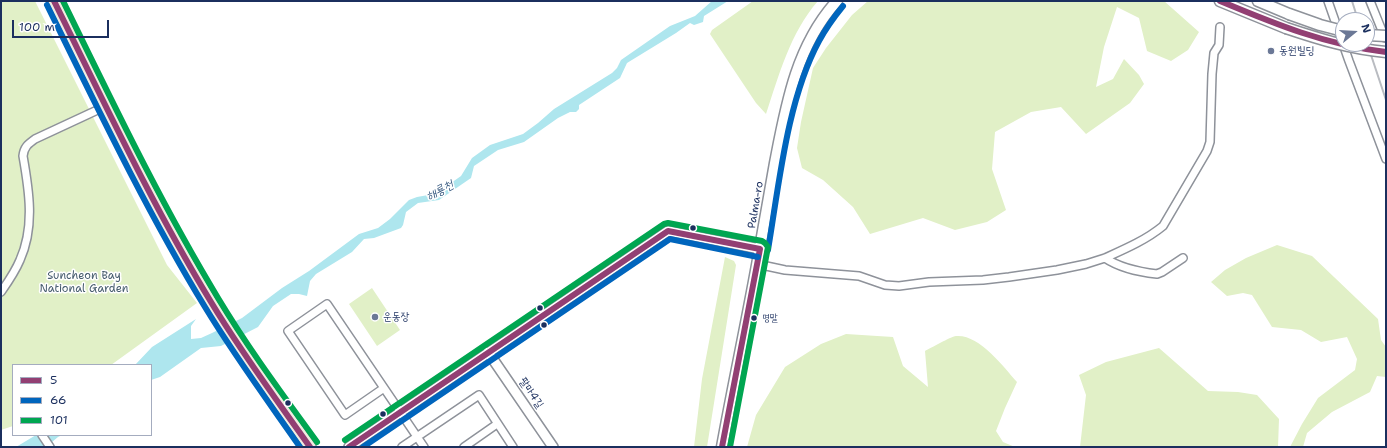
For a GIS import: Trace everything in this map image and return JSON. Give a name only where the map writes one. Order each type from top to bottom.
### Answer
[{"type":"main road","points":[[54,1],[175,240],[210,301],[241,350],[310,447]]},
{"type":"main road","name":"Palma-ro","points":[[722,447],[781,132],[794,77],[807,45],[821,21],[837,1]]},
{"type":"main road","points":[[1220,1],[1286,28],[1343,46],[1370,51],[1386,52]]},
{"type":"main road","points":[[1258,1],[1289,14],[1335,29]]},
{"type":"main road","points":[[1375,35],[1386,36]]},
{"type":"street","points":[[1328,1],[1348,61],[1386,159]]},
{"type":"street","points":[[1370,1],[1386,40]]},
{"type":"street","points":[[757,264],[785,270],[859,276],[884,285],[899,286],[934,282],[983,280],[1064,269],[1105,258],[1144,239],[1163,226],[1207,151],[1211,132],[1212,74],[1214,53],[1219,45],[1220,26]]},
{"type":"street","points":[[1,292],[20,260],[28,233],[29,195],[22,156],[24,149],[35,139],[106,106]]},
{"type":"street","points":[[350,447],[668,231],[760,249]]},
{"type":"street","points":[[1105,258],[1114,265],[1157,274],[1183,258]]},
{"type":"street","points":[[384,388],[345,415],[288,331],[327,304],[384,388],[400,412],[424,447]]},
{"type":"street","name":"팔마4길","points":[[488,352],[553,447]]},
{"type":"street","points":[[402,447],[478,396],[513,447]]},
{"type":"street","points":[[464,447],[497,424]]},
{"type":"street","points":[[43,436],[50,447]]},
{"type":"green space","name":"Suncheon Bay National Garden","points":[[1,1],[35,1],[167,265],[197,303],[112,364],[12,364],[12,426],[1,430]]},
{"type":"green space","points":[[753,1],[818,1],[808,13],[786,55],[766,114],[756,103],[710,34],[712,30]]},
{"type":"green space","points":[[868,1],[1164,1],[1199,32],[1188,50],[1171,61],[1147,51],[1139,18],[1117,7],[1104,47],[1096,87],[1113,79],[1124,59],[1139,75],[1144,84],[1130,103],[1086,134],[1061,107],[1031,112],[995,132],[992,169],[1006,210],[987,222],[955,230],[923,218],[870,234],[853,207],[823,180],[802,168],[797,148],[813,68],[826,48],[852,15]]},
{"type":"green space","points":[[1277,245],[1312,256],[1378,319],[1381,340],[1386,347],[1386,377],[1377,376],[1370,392],[1332,412],[1307,433],[1303,447],[1290,447],[1318,398],[1355,370],[1357,359],[1347,337],[1321,342],[1301,330],[1272,327],[1252,295],[1243,293],[1227,296],[1211,282],[1225,270],[1246,258]]},
{"type":"green space","points":[[725,257],[734,261],[736,265],[707,447],[694,447],[702,379]]},
{"type":"green space","name":"운동장","points":[[372,288],[400,330],[377,346],[349,304]]},
{"type":"green space","points":[[846,334],[893,337],[903,366],[928,387],[925,351],[956,336],[965,337],[982,345],[998,360],[1017,382],[996,431],[1003,442],[1015,447],[747,447],[756,415],[785,367],[821,344]]},
{"type":"green space","points":[[1159,348],[1208,391],[1238,392],[1257,395],[1279,419],[1278,447],[1080,447],[1086,395],[1079,375],[1106,362]]},
{"type":"water","name":"해룡천","points":[[712,1],[728,1],[704,16],[703,22],[694,25],[690,23],[627,63],[620,78],[579,105],[579,109],[576,112],[570,112],[558,118],[524,142],[498,150],[474,166],[471,178],[439,200],[418,203],[406,212],[401,228],[374,238],[364,239],[352,252],[316,274],[310,281],[307,296],[291,294],[273,306],[258,327],[221,346],[201,348],[160,377],[152,380],[152,364],[136,364],[152,347],[196,319],[191,326],[191,339],[201,338],[242,318],[359,234],[378,228],[390,219],[409,200],[434,194],[441,187],[451,183],[461,176],[472,158],[490,145],[523,134],[554,109],[612,73],[617,68],[621,60],[670,26],[695,16]]},
{"type":"water","points":[[34,436],[60,436],[46,447],[16,447]]},
{"type":"railway","points":[[1352,1],[1355,12]]},
{"type":"railway","points":[[1370,52],[1386,100]]},
{"type":"transit line","name":"5","points":[[54,1],[129,153],[189,265],[234,339],[310,447]]},
{"type":"transit line","name":"101","points":[[63,1],[137,151],[197,262],[241,335],[317,442]]},
{"type":"transit line","name":"5","points":[[1220,1],[1261,18],[1322,39],[1364,49],[1386,52]]},
{"type":"transit line","name":"66","points":[[47,5],[142,196],[183,270],[251,378],[300,447]]},
{"type":"transit line","name":"66","points":[[768,250],[786,143],[799,89],[808,64],[819,41],[843,6]]},
{"type":"transit line","name":"101","points":[[345,440],[664,224],[668,223],[762,241],[768,247],[730,447]]},
{"type":"transit line","name":"5","points":[[349,447],[668,231],[760,249]]},
{"type":"transit line","name":"66","points":[[363,447],[670,239],[758,257]]},
{"type":"transit line","name":"5","points":[[722,447],[760,249]]},
{"type":"place","name":"동원빌딩","points":[[1271,51]]},
{"type":"place","name":"운동장","points":[[375,317]]},
{"type":"place","name":"명말","points":[[754,318]]}]
